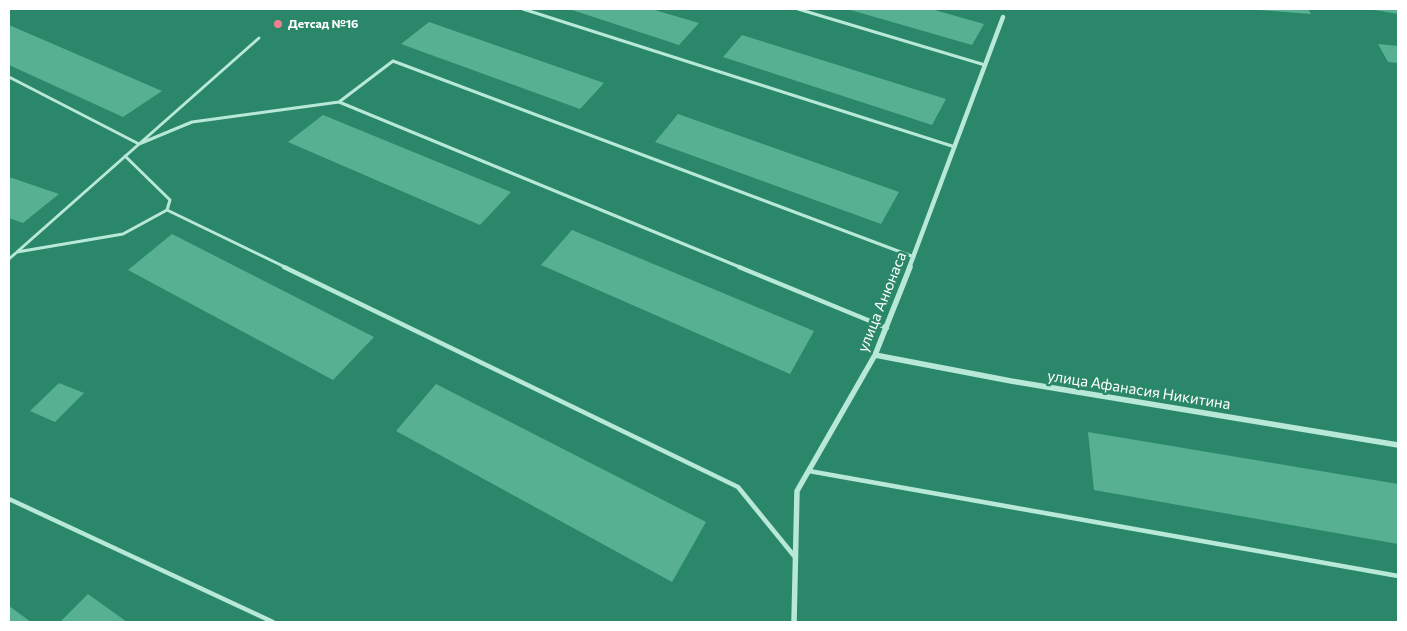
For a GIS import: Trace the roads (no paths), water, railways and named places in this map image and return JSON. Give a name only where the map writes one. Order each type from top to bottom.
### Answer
[{"type":"street","name":"улица Анюнаса","points":[[794,622],[798,491],[876,355],[1003,17]]},
{"type":"street","name":"улица Афанасия Никитина","points":[[876,355],[1011,381],[1398,445]]},
{"type":"lane","points":[[523,9],[954,147]]},
{"type":"lane","points":[[798,9],[985,65]]},
{"type":"lane","points":[[9,259],[259,38]]},
{"type":"lane","points":[[9,77],[139,144],[192,122],[339,102],[392,61],[914,257]]},
{"type":"lane","points":[[339,102],[887,328]]},
{"type":"lane","points":[[125,156],[170,200],[168,210]]},
{"type":"lane","points":[[15,253],[124,234],[168,210]]},
{"type":"lane","points":[[168,210],[738,487],[796,557]]},
{"type":"lane","points":[[809,471],[1398,576]]},
{"type":"lane","points":[[9,500],[273,622]]},
{"type":"place","name":"Детсад №16","points":[[278,24]]}]
